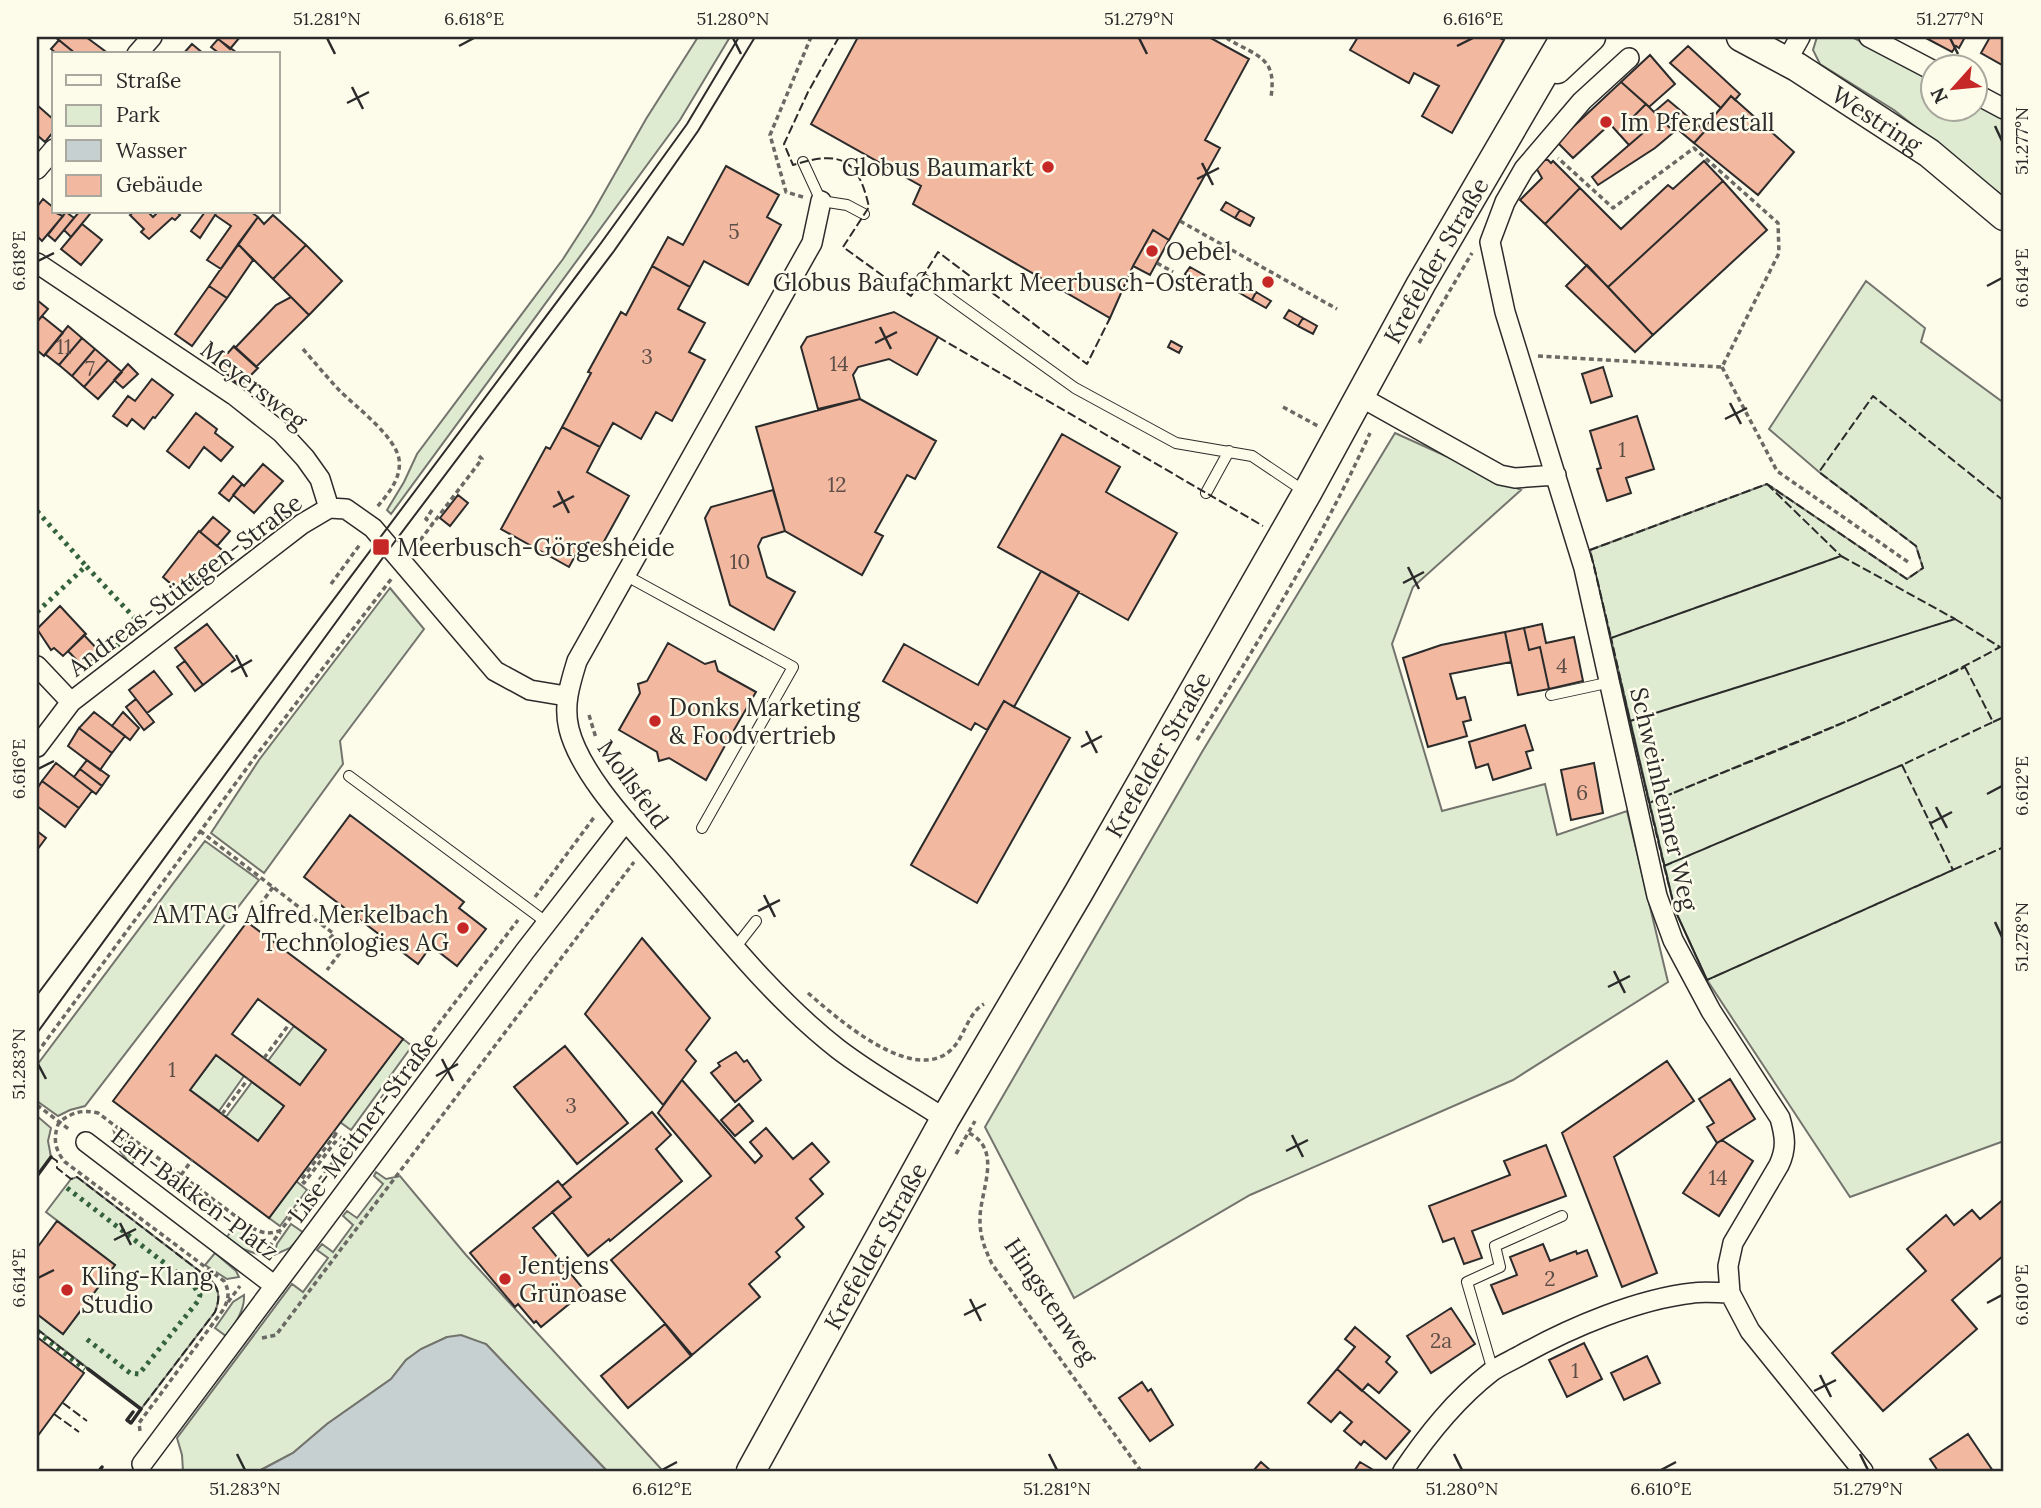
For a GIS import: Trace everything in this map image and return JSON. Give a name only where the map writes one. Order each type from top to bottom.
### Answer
[{"type":"main road","name":"Krefelder Straße","points":[[751,1471],[945,1119],[1086,880],[1307,493],[1421,284],[1565,37]]},
{"type":"main road","points":[[1535,90],[1591,37]]},
{"type":"main road","name":"Westring","points":[[1741,37],[1786,62],[1929,153],[2004,216]]},
{"type":"street","points":[[139,52],[152,37]]},
{"type":"street","points":[[1786,62],[1800,37]]},
{"type":"street","points":[[1869,37],[1918,63]]},
{"type":"street","name":"Schweinheimer Weg","points":[[1629,58],[1582,101],[1524,169],[1505,202],[1490,242],[1505,312],[1584,568],[1657,895],[1673,940],[1711,1011],[1780,1118],[1785,1137],[1784,1154],[1779,1165],[1733,1243],[1728,1266],[1730,1293],[1750,1331],[1863,1471]]},
{"type":"street","points":[[1988,100],[2004,109]]},
{"type":"street","points":[[37,169],[52,151]]},
{"type":"street","name":"Mollsfeld","points":[[821,201],[812,243],[577,661],[567,693],[568,727],[580,760],[626,821],[735,948],[795,1012],[839,1050],[945,1119]]},
{"type":"street","name":"Meyersweg","points":[[37,263],[224,388],[282,433],[320,479],[329,508]]},
{"type":"street","points":[[1359,396],[1500,475],[1516,478],[1556,475]]},
{"type":"street","points":[[329,508],[346,509],[369,524],[402,564],[471,636],[495,671],[510,674],[530,690],[567,693]]},
{"type":"street","name":"Andreas-Stüttgen-Straße","points":[[37,747],[71,702],[302,524],[329,508]]},
{"type":"street","name":"Andreas-Stüttgen-Straße","points":[[37,666],[71,702]]},
{"type":"street","name":"Lise-Meitner-Straße","points":[[142,1464],[546,922],[626,821]]},
{"type":"street","name":"Earl-Bakken-Platz","points":[[86,1142],[275,1286]]},
{"type":"street","points":[[1403,1471],[1427,1435],[1465,1395],[1493,1371],[1546,1341],[1591,1321],[1650,1302],[1693,1293],[1730,1293]]},
{"type":"lane","points":[[803,162],[821,201],[847,205],[864,214]]},
{"type":"lane","points":[[922,278],[1075,388],[1176,443],[1252,456],[1307,493]]},
{"type":"lane","points":[[1206,493],[1229,451]]},
{"type":"lane","points":[[625,575],[793,667],[702,828]]},
{"type":"lane","points":[[1551,695],[1611,682]]},
{"type":"lane","points":[[349,776],[546,922]]},
{"type":"lane","points":[[735,948],[756,921]]},
{"type":"lane","points":[[1493,1371],[1467,1282],[1500,1267],[1495,1246],[1562,1216]]},
{"type":"path","points":[[811,37],[770,135],[786,192],[821,201]]},
{"type":"path","points":[[1228,37],[1265,62],[1272,70],[1274,79],[1271,97]]},
{"type":"path","points":[[1544,145],[1613,208],[1694,148],[1778,223],[1779,253],[1722,367]]},
{"type":"path","points":[[1180,221],[1337,309]]},
{"type":"path","points":[[1157,263],[1173,272]]},
{"type":"path","points":[[303,349],[387,438],[399,460],[399,472],[394,485],[331,584]]},
{"type":"path","points":[[1519,355],[1722,367]]},
{"type":"path","points":[[1722,367],[1777,471],[1908,562]]},
{"type":"path","points":[[37,1053],[200,831],[482,459],[479,456]]},
{"type":"path","points":[[432,510],[426,519],[433,524]]},
{"type":"path","points":[[567,693],[584,702],[599,746]]},
{"type":"path","points":[[200,831],[334,934],[330,938],[342,950],[327,970]]},
{"type":"path","points":[[232,1343],[276,1335],[647,845]]},
{"type":"path","points":[[260,905],[273,887]]},
{"type":"path","points":[[807,992],[879,1046],[898,1056],[914,1059],[931,1060],[954,1047],[981,1005],[986,1003],[1005,1014]]},
{"type":"path","points":[[344,1148],[335,1142],[304,1183],[301,1180],[335,1133],[348,1143],[455,1002]]},
{"type":"path","points":[[264,1058],[290,1023]]},
{"type":"path","points":[[222,1114],[248,1079]]},
{"type":"path","points":[[37,1105],[86,1142]]},
{"type":"path","name":"Hingstenweg","points":[[945,1119],[978,1138],[986,1150],[989,1170],[980,1218],[982,1241],[992,1264],[1141,1471]]},
{"type":"path","points":[[181,1175],[192,1160]]},
{"type":"green space","points":[[698,37],[730,37],[680,120],[391,514],[387,510],[417,454],[563,259]]},
{"type":"green space","points":[[1817,37],[1852,37],[1918,71],[1918,122],[1988,122],[1988,107],[2004,116],[2004,197],[1894,110],[1820,64],[1813,50]]},
{"type":"green space","points":[[1866,281],[1925,328],[1921,342],[2004,403],[2004,1141],[1850,1197],[1707,980],[1675,910],[1590,550],[1767,484],[1907,579],[1923,568],[1916,546],[1819,472],[1769,429]]},
{"type":"green space","points":[[1395,433],[1521,490],[1413,587],[1392,644],[1442,811],[1545,784],[1557,835],[1627,811],[1668,982],[1513,1080],[1250,1195],[1074,1298],[985,1127],[1202,752]]},
{"type":"green space","points":[[390,588],[424,629],[340,741],[343,764],[264,873],[211,833],[259,760]]},
{"type":"green space","points":[[205,841],[259,880],[85,1106],[58,1116],[37,1101],[37,1065]]},
{"type":"green space","points":[[294,1026],[326,1050],[300,1085],[268,1061]]},
{"type":"green space","points":[[403,1039],[412,1046],[351,1130],[340,1122]]},
{"type":"green space","points":[[216,1055],[244,1076],[219,1111],[190,1090]]},
{"type":"green space","points":[[252,1082],[284,1106],[258,1141],[226,1117]]},
{"type":"green space","points":[[37,1116],[51,1128],[48,1141],[51,1157],[37,1176]]},
{"type":"green space","points":[[114,1132],[141,1152],[131,1165],[120,1151]]},
{"type":"green space","points":[[376,1172],[386,1179],[400,1176],[466,1255],[663,1471],[607,1471],[486,1344],[447,1337],[421,1349],[406,1360],[391,1379],[327,1424],[293,1453],[259,1471],[183,1471],[177,1438],[292,1284],[303,1292],[328,1258],[317,1250],[322,1244],[333,1252],[353,1225],[343,1216],[347,1211],[357,1218],[383,1184],[374,1176]]},
{"type":"green space","points":[[77,1177],[211,1280],[218,1291],[215,1312],[141,1409],[37,1329],[37,1314],[63,1334],[115,1265],[46,1212],[71,1179]]},
{"type":"green space","points":[[296,1181],[307,1190],[280,1226],[269,1218]]},
{"type":"green space","points":[[236,1224],[255,1240],[257,1254],[243,1249],[227,1237]]},
{"type":"green space","points":[[291,1224],[304,1233],[290,1248],[274,1255],[277,1244]]},
{"type":"green space","points":[[215,1253],[236,1271],[239,1277],[227,1279],[205,1265]]},
{"type":"green space","points":[[244,1295],[241,1311],[226,1336],[215,1328],[233,1302]]},
{"type":"water","points":[[461,1335],[486,1344],[607,1471],[259,1471],[293,1453],[327,1424],[391,1379],[406,1360],[421,1349],[447,1337]]},
{"type":"building","points":[[55,37],[86,37],[106,52],[74,52]]},
{"type":"building","points":[[216,37],[240,37],[230,49]]},
{"type":"building","name":"Globus Baumarkt","points":[[858,37],[1209,37],[1249,59],[1205,140],[1220,148],[1169,240],[1153,230],[1133,266],[1110,318],[913,204],[921,186],[811,124]]},
{"type":"building","points":[[1358,37],[1498,37],[1504,40],[1452,133],[1422,116],[1439,86],[1414,73],[1409,83],[1350,50]]},
{"type":"building","points":[[1924,37],[1965,37],[1959,48],[1956,46],[1952,52]]},
{"type":"building","points":[[1990,37],[2004,37],[2004,66],[1988,57],[1988,52],[1982,52]]},
{"type":"building","points":[[218,39],[236,52],[217,52],[211,47]]},
{"type":"building","points":[[59,40],[74,52],[55,52],[51,49]]},
{"type":"building","points":[[192,44],[202,52],[185,52]]},
{"type":"building","points":[[1688,46],[1740,94],[1735,100],[1731,96],[1721,108],[1670,63]]},
{"type":"building","points":[[1650,55],[1675,84],[1649,107],[1621,82]]},
{"type":"building","name":"Im Pferdestall","points":[[1621,82],[1646,104],[1631,119],[1643,133],[1629,145],[1610,124],[1573,158],[1557,142]]},
{"type":"building","points":[[1731,96],[1794,152],[1758,195],[1694,143]]},
{"type":"building","points":[[1668,100],[1705,131],[1694,143],[1669,122],[1667,125],[1654,112]]},
{"type":"building","points":[[1646,104],[1674,132],[1655,148],[1598,185],[1592,177],[1643,133],[1631,119]]},
{"type":"building","points":[[37,105],[52,118],[52,133],[45,142],[37,135]]},
{"type":"building","points":[[1542,160],[1551,163],[1553,161],[1580,188],[1545,224],[1520,200],[1542,178],[1535,166]]},
{"type":"building","points":[[1704,161],[1723,181],[1608,287],[1545,224],[1580,188],[1621,229],[1668,185],[1673,189]]},
{"type":"building","points":[[726,166],[779,195],[767,217],[781,225],[748,285],[704,261],[690,287],[652,266],[668,237],[683,245]]},
{"type":"building","points":[[1723,181],[1767,230],[1653,335],[1608,287]]},
{"type":"building","points":[[43,199],[52,206],[52,214],[63,216],[42,241],[37,236],[37,207]]},
{"type":"building","points":[[1226,202],[1240,210],[1235,218],[1221,210]]},
{"type":"building","points":[[1240,210],[1254,218],[1250,226],[1235,218]]},
{"type":"building","points":[[64,214],[74,218],[55,241],[48,235]]},
{"type":"building","points":[[77,214],[90,214],[71,237],[64,230]]},
{"type":"building","points":[[204,214],[216,214],[200,238],[191,231]]},
{"type":"building","points":[[254,214],[258,217],[221,269],[207,260],[231,226],[215,215]]},
{"type":"building","points":[[130,215],[180,215],[175,220],[172,218],[149,239],[141,232],[144,229]]},
{"type":"building","points":[[273,215],[306,245],[273,279],[238,244],[258,217],[264,224]]},
{"type":"building","points":[[82,224],[102,240],[81,265],[61,249]]},
{"type":"building","name":"Oebel","points":[[1153,230],[1169,240],[1150,275],[1133,266]]},
{"type":"building","points":[[238,244],[253,260],[227,298],[209,286]]},
{"type":"building","points":[[306,245],[342,281],[309,315],[273,279]]},
{"type":"building","points":[[1587,265],[1653,335],[1635,352],[1566,286]]},
{"type":"building","points":[[652,266],[690,287],[678,309],[705,323],[689,352],[705,360],[672,421],[656,412],[641,439],[613,423],[600,447],[562,427],[621,312],[626,315]]},
{"type":"building","points":[[1190,267],[1204,275],[1199,282],[1185,274]]},
{"type":"building","points":[[1242,285],[1256,292],[1252,300],[1238,292]]},
{"type":"building","points":[[209,286],[227,298],[192,346],[175,334]]},
{"type":"building","points":[[1256,292],[1271,301],[1266,308],[1252,300]]},
{"type":"building","points":[[291,297],[309,315],[256,367],[235,348],[276,305]]},
{"type":"building","points":[[37,300],[48,309],[37,322]]},
{"type":"building","points":[[1289,310],[1303,318],[1298,326],[1284,318]]},
{"type":"building","points":[[894,312],[938,337],[917,375],[889,359],[858,367],[853,375],[860,399],[818,409],[801,347],[807,337]]},
{"type":"building","points":[[42,316],[63,333],[44,356],[37,350],[37,322]]},
{"type":"building","points":[[1303,318],[1317,326],[1313,334],[1298,326]]},
{"type":"building","points":[[68,326],[82,338],[59,365],[45,354]]},
{"type":"building","points":[[82,338],[95,349],[72,376],[59,365]]},
{"type":"building","points":[[1171,341],[1182,347],[1179,353],[1168,347]]},
{"type":"building","points":[[234,346],[258,368],[240,386],[213,361],[224,350],[228,353]]},
{"type":"building","points":[[95,349],[108,360],[84,387],[72,376]]},
{"type":"building","points":[[108,360],[122,372],[98,399],[84,387]]},
{"type":"building","points":[[128,364],[138,374],[123,388],[114,380]]},
{"type":"building","points":[[1603,367],[1612,396],[1591,403],[1582,374]]},
{"type":"building","points":[[152,379],[173,395],[144,429],[132,419],[127,426],[113,416],[128,396],[135,401]]},
{"type":"building","points":[[860,399],[936,441],[915,479],[907,475],[875,532],[883,536],[862,575],[785,531],[756,427]]},
{"type":"building","points":[[196,413],[217,429],[215,433],[233,447],[221,461],[204,447],[189,468],[167,451]]},
{"type":"building","points":[[1637,416],[1654,469],[1626,478],[1631,493],[1607,501],[1597,469],[1601,468],[1590,431]]},
{"type":"building","points":[[562,427],[600,447],[587,472],[629,496],[596,556],[580,547],[569,567],[501,529],[546,447],[550,449]]},
{"type":"building","points":[[1062,434],[1120,467],[1106,492],[1177,533],[1128,620],[998,547]]},
{"type":"building","points":[[263,464],[283,481],[254,513],[233,495]]},
{"type":"building","points":[[233,476],[242,484],[229,501],[219,493]]},
{"type":"building","points":[[773,490],[785,531],[762,538],[758,546],[767,577],[795,592],[774,630],[730,605],[705,518],[711,507]]},
{"type":"building","points":[[458,495],[468,503],[450,526],[440,518]]},
{"type":"building","points":[[213,517],[230,531],[217,546],[200,532]]},
{"type":"building","points":[[199,531],[222,550],[205,575],[203,572],[192,585],[186,580],[178,590],[163,577]]},
{"type":"building","points":[[1041,571],[1079,592],[1014,707],[1004,701],[987,730],[975,723],[971,730],[883,681],[904,644],[978,685]]},
{"type":"building","points":[[60,606],[86,634],[63,656],[54,648],[51,650],[37,629]]},
{"type":"building","points":[[207,624],[235,660],[203,685],[175,648]]},
{"type":"building","points":[[1542,624],[1546,643],[1574,637],[1583,681],[1549,689],[1540,647],[1529,650],[1524,628]]},
{"type":"building","points":[[1524,628],[1529,650],[1540,647],[1549,689],[1518,695],[1505,632]]},
{"type":"building","points":[[1505,632],[1511,662],[1450,674],[1457,699],[1465,697],[1471,720],[1463,722],[1467,736],[1428,747],[1403,658],[1441,645]]},
{"type":"building","points":[[84,635],[100,652],[84,668],[68,651]]},
{"type":"building","points":[[668,643],[705,664],[715,661],[718,671],[756,692],[734,730],[737,739],[727,742],[706,780],[669,758],[659,761],[657,752],[619,730],[640,693],[638,684],[647,681]]},
{"type":"building","points":[[185,661],[203,685],[195,691],[177,667]]},
{"type":"building","points":[[154,671],[172,694],[147,713],[129,690]]},
{"type":"building","points":[[136,699],[154,722],[144,730],[126,707]]},
{"type":"building","points":[[1004,701],[1070,738],[977,903],[911,865]]},
{"type":"building","points":[[94,712],[125,736],[112,753],[79,728]]},
{"type":"building","points":[[123,712],[139,728],[130,740],[112,726]]},
{"type":"building","points":[[1525,725],[1533,750],[1526,752],[1531,768],[1493,780],[1488,764],[1476,768],[1469,742]]},
{"type":"building","points":[[79,728],[112,753],[100,770],[68,746]]},
{"type":"building","points":[[87,760],[109,776],[102,786],[80,769]]},
{"type":"building","points":[[56,763],[92,791],[79,808],[42,781]]},
{"type":"building","points":[[1594,763],[1603,813],[1571,820],[1561,770]]},
{"type":"building","points":[[80,769],[102,786],[96,794],[74,777]]},
{"type":"building","points":[[42,781],[79,808],[65,827],[37,806],[37,789]]},
{"type":"building","points":[[350,815],[464,902],[459,908],[486,929],[457,966],[431,946],[418,964],[304,877]]},
{"type":"building","points":[[37,831],[46,838],[37,850]]},
{"type":"building","points":[[247,922],[403,1039],[269,1218],[113,1101]],"holes":[[[258,999],[326,1050],[300,1085],[232,1034]],[[216,1055],[284,1106],[258,1141],[190,1090]]]},
{"type":"building","points":[[642,938],[710,1018],[686,1050],[696,1061],[663,1105],[585,1014]]},
{"type":"building","points":[[565,1046],[628,1123],[577,1164],[514,1087]]},
{"type":"building","points":[[736,1052],[744,1062],[747,1060],[761,1080],[735,1102],[711,1073],[720,1066],[718,1063]]},
{"type":"building","points":[[1667,1061],[1694,1101],[1614,1157],[1657,1273],[1622,1287],[1562,1133]]},
{"type":"building","points":[[1730,1079],[1755,1119],[1717,1143],[1707,1127],[1714,1123],[1699,1099]]},
{"type":"building","points":[[682,1080],[755,1163],[762,1156],[750,1142],[766,1128],[793,1159],[812,1143],[829,1162],[810,1179],[823,1194],[796,1218],[804,1227],[776,1252],[780,1257],[749,1284],[760,1297],[692,1355],[611,1260],[711,1176],[658,1113]]},
{"type":"building","points":[[739,1104],[753,1121],[735,1136],[721,1120]]},
{"type":"building","points":[[652,1112],[671,1135],[656,1149],[682,1181],[588,1256],[552,1212],[571,1197],[562,1186]]},
{"type":"building","points":[[1722,1140],[1753,1161],[1719,1216],[1683,1193],[1717,1143]]},
{"type":"building","points":[[1546,1145],[1566,1196],[1472,1231],[1482,1258],[1464,1264],[1454,1238],[1443,1242],[1429,1206],[1510,1175],[1504,1161]]},
{"type":"building","points":[[558,1181],[571,1197],[533,1228],[585,1291],[541,1327],[536,1321],[534,1323],[518,1304],[515,1307],[470,1253]]},
{"type":"building","points":[[2004,1199],[2004,1255],[1952,1300],[1977,1329],[1883,1411],[1832,1353],[1926,1271],[1907,1249],[1946,1215],[1954,1225],[1972,1210],[1980,1219]]},
{"type":"building","name":"Kling-Klang Studio","points":[[57,1221],[115,1265],[63,1334],[37,1314],[37,1248]]},
{"type":"building","points":[[1543,1244],[1550,1261],[1576,1251],[1577,1254],[1587,1250],[1597,1276],[1503,1314],[1491,1285],[1517,1275],[1510,1257]]},
{"type":"building","points":[[1451,1308],[1475,1344],[1431,1373],[1407,1336]]},
{"type":"building","points":[[665,1324],[691,1356],[628,1408],[601,1376]]},
{"type":"building","points":[[1355,1327],[1390,1357],[1386,1362],[1397,1372],[1379,1393],[1368,1384],[1362,1391],[1337,1369],[1355,1347],[1345,1339]]},
{"type":"building","points":[[37,1337],[84,1373],[37,1437]]},
{"type":"building","points":[[1584,1343],[1602,1379],[1567,1397],[1549,1360]]},
{"type":"building","points":[[1647,1356],[1660,1383],[1624,1400],[1611,1373]]},
{"type":"building","points":[[1337,1369],[1410,1431],[1386,1459],[1364,1441],[1361,1445],[1344,1431],[1352,1422],[1340,1412],[1331,1422],[1308,1403]]},
{"type":"building","points":[[1142,1382],[1148,1391],[1151,1389],[1173,1425],[1150,1441],[1119,1398]]},
{"type":"building","points":[[1968,1434],[1993,1471],[1938,1471],[1930,1459]]},
{"type":"building","points":[[1261,1462],[1271,1471],[1253,1471]]},
{"type":"building","points":[[1360,1462],[1375,1471],[1354,1471]]},
{"type":"tram line","points":[[37,995],[601,243],[687,124],[739,37]]},
{"type":"tram line","points":[[37,1033],[390,548],[614,251],[698,131],[755,37]]},
{"type":"hedge","points":[[37,511],[86,566]]},
{"type":"hedge","points":[[37,612],[86,566],[142,626],[86,670]]},
{"type":"hedge","points":[[67,1188],[193,1285],[200,1295],[139,1374],[130,1373],[84,1337]]},
{"type":"hedge","points":[[37,1332],[85,1369]]},
{"type":"fence","points":[[839,37],[808,92],[784,144],[793,165],[809,160],[835,159],[853,168],[859,178],[869,207],[843,247],[911,296],[938,252],[1087,364],[1110,318]]},
{"type":"fence","points":[[938,337],[1263,526]]},
{"type":"fence","points":[[1599,587],[1590,550],[1767,484],[1907,579],[1923,568],[1916,546],[1819,472],[1873,396],[2004,501]]},
{"type":"fence","points":[[1767,484],[1841,556],[1611,638],[1590,550],[1767,484]]},
{"type":"fence","points":[[1841,556],[1955,619],[1630,721],[1611,638],[1841,556]]},
{"type":"fence","points":[[1955,619],[2000,647],[1871,711],[1649,803],[1630,721],[1955,619]]},
{"type":"fence","points":[[1965,667],[1993,722],[1902,765],[1664,866],[1649,803],[1859,716],[1965,667]]},
{"type":"fence","points":[[1619,676],[1675,910],[1707,980],[2004,847]]},
{"type":"fence","points":[[1993,722],[2004,717]]},
{"type":"fence","points":[[1902,765],[1953,870],[1707,980],[1675,910],[1664,866],[1902,765]]},
{"type":"fence","points":[[51,1157],[57,1161],[57,1168],[71,1179],[77,1177],[211,1280],[218,1291],[215,1312],[141,1409]]},
{"type":"fence","points":[[37,1329],[88,1369]]},
{"type":"fence","points":[[63,1403],[87,1421]]},
{"type":"fence","points":[[54,1414],[79,1432]]},
{"type":"wall","points":[[37,1176],[51,1157]]},
{"type":"wall","points":[[88,1369],[141,1409],[131,1423],[127,1420],[133,1412]]},
{"type":"wall","points":[[99,1471],[102,1467]]},
{"type":"place","name":"Im Pferdestall","points":[[1606,122]]},
{"type":"place","name":"Globus Baumarkt","points":[[1048,167]]},
{"type":"place","name":"Oebel","points":[[1152,251]]},
{"type":"place","name":"Globus Baufachmarkt Meerbusch-Osterath","points":[[1268,282]]},
{"type":"place","name":"Meerbusch-Görgesheide","points":[[381,547]]},
{"type":"place","name":"Donks Marketing & Foodvertrieb","points":[[655,721]]},
{"type":"place","name":"AMTAG Alfred Merkelbach Technologies AG","points":[[463,928]]},
{"type":"place","name":"Jentjens Grünoase","points":[[505,1279]]},
{"type":"place","name":"Kling-Klang Studio","points":[[67,1290]]}]
